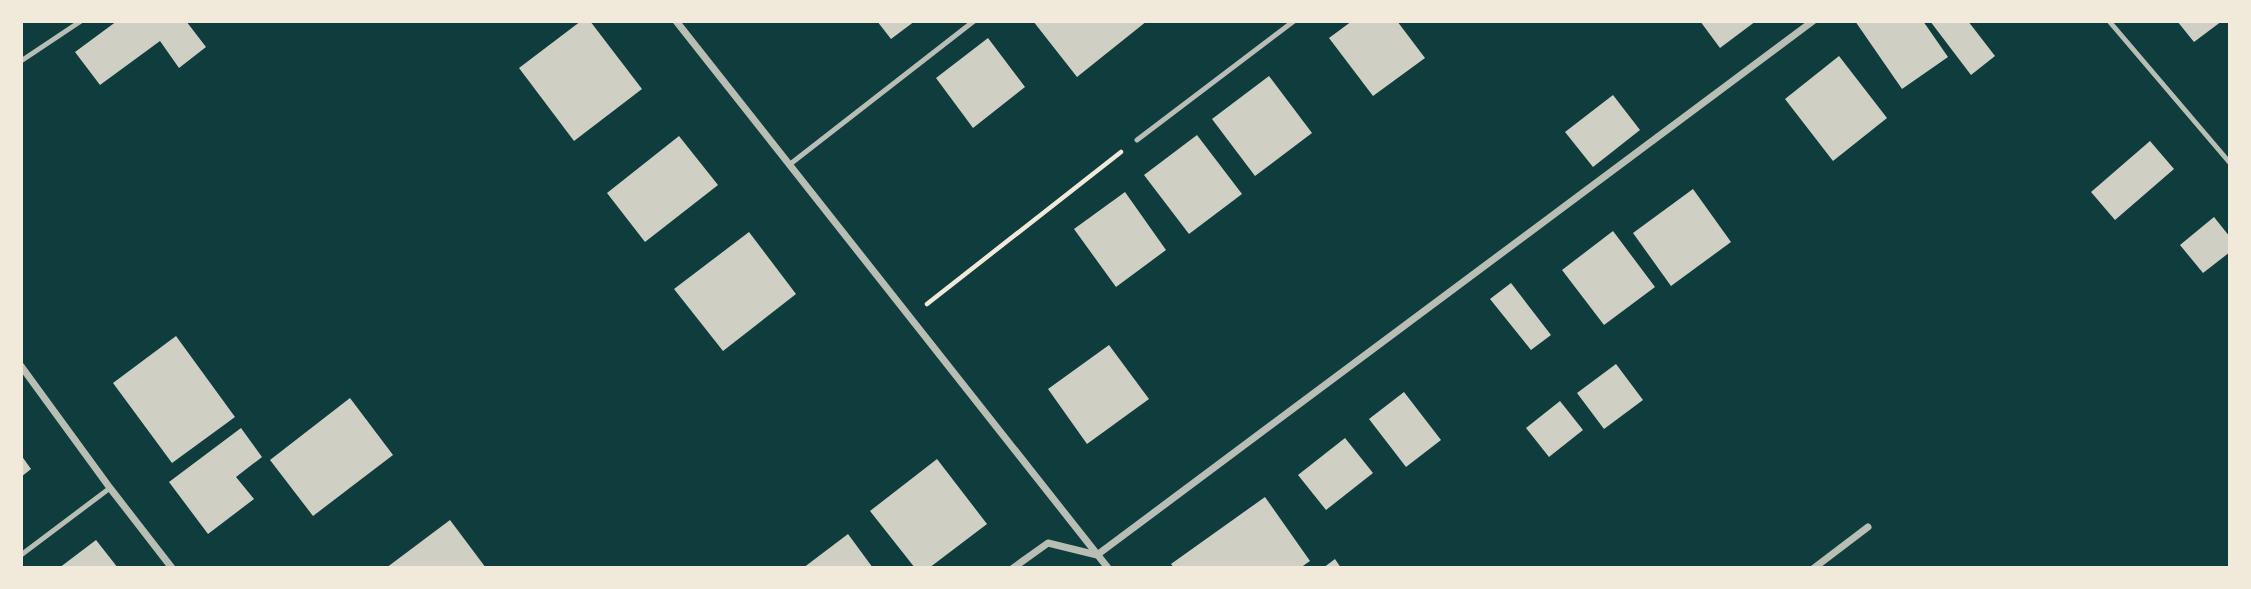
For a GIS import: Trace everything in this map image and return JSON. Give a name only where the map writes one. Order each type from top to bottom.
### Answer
[{"type":"street","points":[[676,21],[1108,568]]},
{"type":"street","points":[[1097,555],[1813,21]]},
{"type":"street","points":[[21,366],[172,568]]},
{"type":"street","points":[[1814,568],[1868,527]]},
{"type":"street","points":[[1013,568],[1048,543],[1097,555]]},
{"type":"lane","points":[[21,61],[81,21]]},
{"type":"lane","points":[[789,164],[974,21]]},
{"type":"lane","points":[[1137,141],[1293,21]]},
{"type":"lane","points":[[2109,21],[2230,163]]},
{"type":"lane","points":[[21,555],[110,488]]},
{"type":"path","points":[[909,317],[1137,141]]},
{"type":"building","points":[[117,21],[186,21],[206,47],[179,68],[160,41],[100,85],[75,52]]},
{"type":"building","points":[[581,21],[590,21],[642,89],[574,141],[519,68]]},
{"type":"building","points":[[877,21],[915,21],[891,39]]},
{"type":"building","points":[[1033,21],[1147,21],[1077,77]]},
{"type":"building","points":[[1352,21],[1397,21],[1425,58],[1373,96],[1329,38]]},
{"type":"building","points":[[1700,21],[1756,21],[1720,48]]},
{"type":"building","points":[[1855,21],[1923,21],[1948,57],[1902,89]]},
{"type":"building","points":[[1930,21],[1968,21],[1995,56],[1971,75]]},
{"type":"building","points":[[2177,21],[2222,21],[2194,42]]},
{"type":"building","points":[[988,38],[1025,87],[973,128],[936,78]]},
{"type":"building","points":[[1839,56],[1887,118],[1833,161],[1785,99]]},
{"type":"building","points":[[1269,76],[1312,133],[1255,176],[1212,119]]},
{"type":"building","points":[[1613,95],[1640,130],[1593,167],[1565,132]]},
{"type":"building","points":[[1197,135],[1242,194],[1189,234],[1144,175]]},
{"type":"building","points":[[679,136],[718,185],[645,242],[607,193]]},
{"type":"building","points":[[2150,141],[2174,169],[2115,220],[2091,192]]},
{"type":"building","points":[[1693,189],[1731,242],[1671,286],[1633,233]]},
{"type":"building","points":[[1125,192],[1166,250],[1116,287],[1074,229]]},
{"type":"building","points":[[2214,217],[2230,237],[2230,252],[2203,273],[2180,245]]},
{"type":"building","points":[[1613,231],[1655,287],[1604,325],[1562,270]]},
{"type":"building","points":[[749,232],[796,294],[723,351],[674,289]]},
{"type":"building","points":[[1511,283],[1551,335],[1531,350],[1490,299]]},
{"type":"building","points":[[176,336],[235,417],[172,463],[113,383]]},
{"type":"building","points":[[1109,345],[1149,399],[1087,444],[1048,389]]},
{"type":"building","points":[[1616,364],[1643,400],[1604,429],[1577,393]]},
{"type":"building","points":[[1404,392],[1441,440],[1406,467],[1369,419]]},
{"type":"building","points":[[350,398],[393,455],[313,516],[270,460]]},
{"type":"building","points":[[1560,401],[1583,430],[1549,457],[1526,428]]},
{"type":"building","points":[[241,428],[262,457],[236,477],[254,499],[208,534],[169,482]]},
{"type":"building","points":[[1345,438],[1373,473],[1326,510],[1298,475]]},
{"type":"building","points":[[21,455],[31,469],[21,477]]},
{"type":"building","points":[[937,459],[987,524],[929,568],[915,568],[870,511]]},
{"type":"building","points":[[1265,497],[1310,561],[1300,568],[1174,568],[1171,564]]},
{"type":"building","points":[[450,520],[486,568],[386,568]]},
{"type":"building","points":[[848,534],[873,568],[803,568]]},
{"type":"building","points":[[96,540],[118,568],[59,568]]},
{"type":"building","points":[[1335,559],[1341,568],[1323,568]]}]
